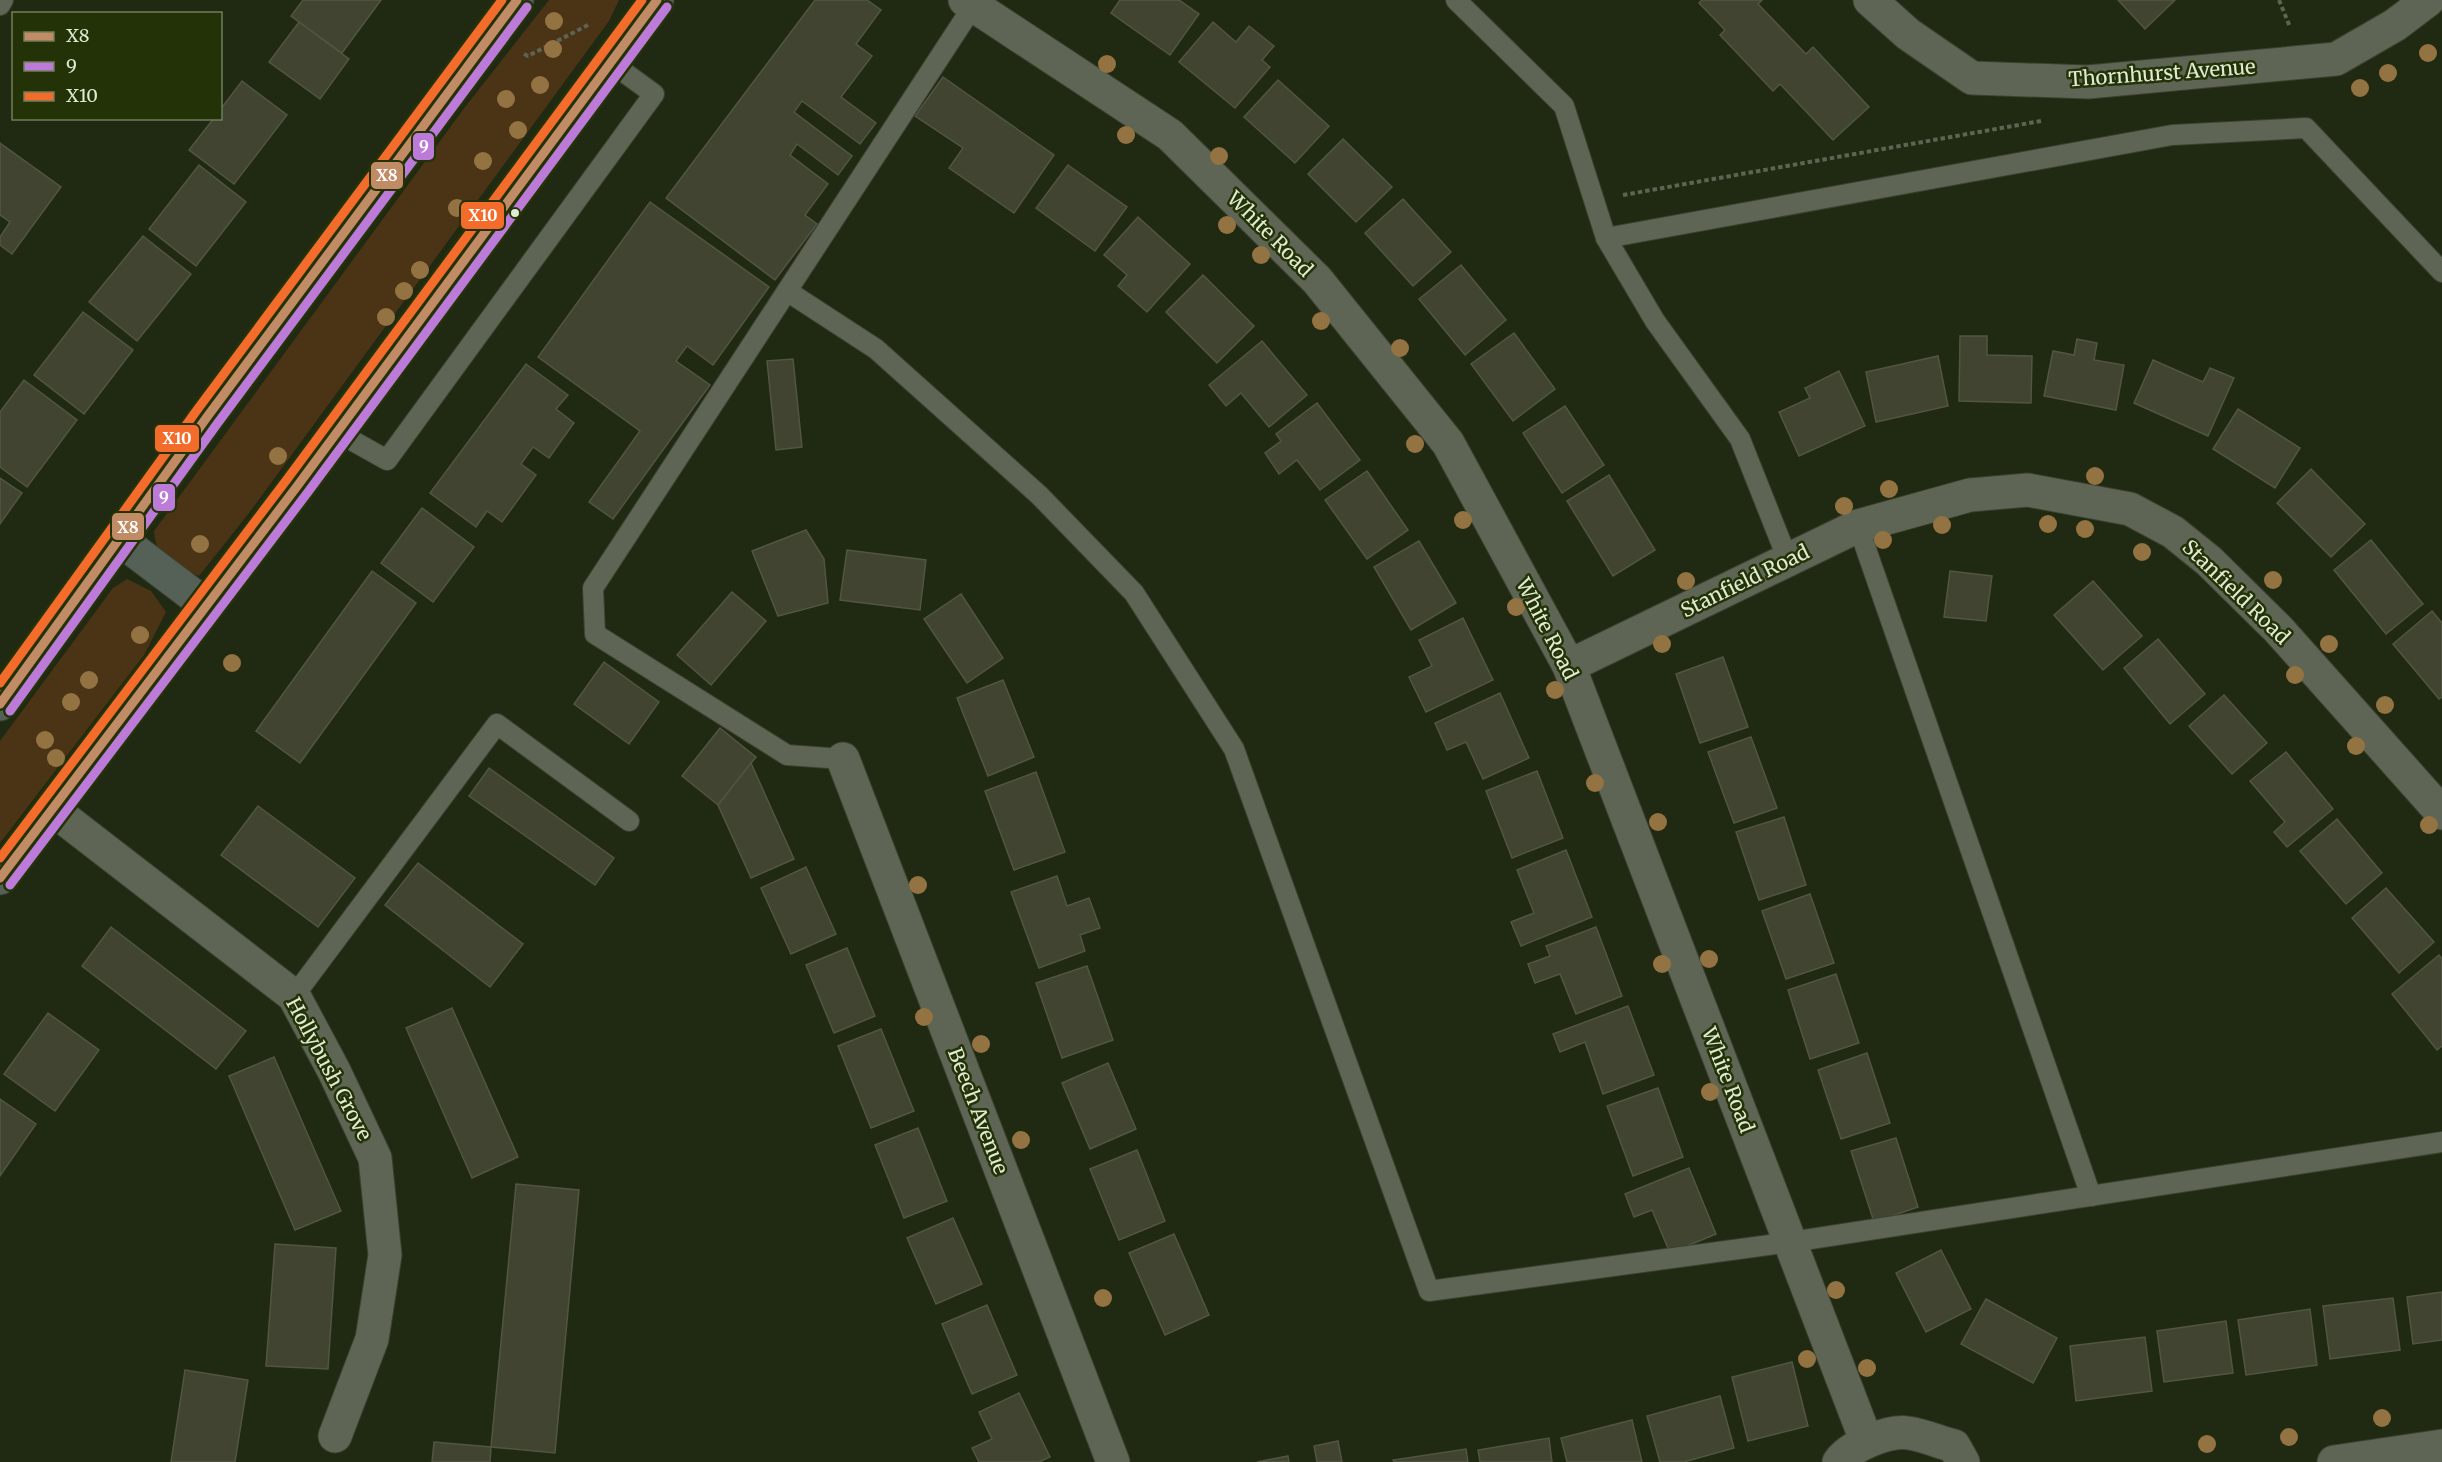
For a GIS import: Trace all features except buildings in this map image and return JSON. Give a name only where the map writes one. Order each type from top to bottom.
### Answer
[{"type":"highway","points":[[0,704],[517,0]]},
{"type":"highway","points":[[0,878],[337,432],[650,8]]},
{"type":"highway","points":[[119,539],[206,605]]},
{"type":"street","name":"Thornhurst Avenue","points":[[1873,1],[1908,34],[1972,78],[2088,82],[2336,59],[2395,25],[2428,0]]},
{"type":"street","name":"White Road","points":[[972,2],[1170,135],[1317,280],[1448,443],[1569,666],[1866,1440]]},
{"type":"street","name":"Stanfield Road","points":[[1569,666],[1858,526],[1970,495],[2028,490],[2130,509],[2173,532],[2209,561],[2278,629],[2442,813]]},
{"type":"street","name":"Beech Avenue","points":[[843,759],[1113,1462]]},
{"type":"street","name":"Hollybush Grove","points":[[52,808],[294,996],[334,1071],[375,1158],[385,1255],[372,1340],[335,1436]]},
{"type":"street","points":[[1839,1462],[1866,1440],[1906,1432],[1954,1446],[1963,1462]]},
{"type":"street","points":[[2334,1462],[2442,1446]]},
{"type":"lane","points":[[0,5],[3,0]]},
{"type":"lane","points":[[1456,0],[1564,106],[1606,238],[1655,321],[1740,439],[1788,560]]},
{"type":"lane","points":[[843,759],[787,755],[596,634],[593,588],[972,2]]},
{"type":"lane","points":[[337,432],[387,460],[654,94],[610,62]]},
{"type":"lane","points":[[1606,238],[2172,135],[2306,128],[2442,272]]},
{"type":"lane","points":[[787,291],[876,349],[1039,495],[1134,593],[1172,651],[1234,749],[1429,1291],[1791,1242],[2442,1142]]},
{"type":"lane","points":[[1858,526],[2091,1196]]},
{"type":"lane","points":[[294,996],[497,724],[628,821]]},
{"type":"path","points":[[494,34],[528,56],[624,6],[650,8]]},
{"type":"path","points":[[1594,200],[2053,118]]},
{"type":"shaded area","points":[[549,0],[619,0],[609,21],[249,513],[199,576],[169,560],[158,548],[154,531],[465,107]]},
{"type":"shaded area","points":[[127,579],[151,591],[166,612],[144,655],[0,843],[0,741],[113,588]]},
{"type":"transit line","name":"X10","points":[[0,683],[197,410],[502,0]]},
{"type":"transit line","name":"X8","points":[[0,704],[207,417],[517,0]]},
{"type":"transit line","name":"X10","points":[[0,858],[288,478],[642,0]]},
{"type":"transit line","name":"X8","points":[[0,878],[298,485],[657,0]]},
{"type":"transit line","name":"9","points":[[10,711],[217,424],[527,7]]},
{"type":"transit line","name":"9","points":[[10,885],[308,492],[667,7]]}]
